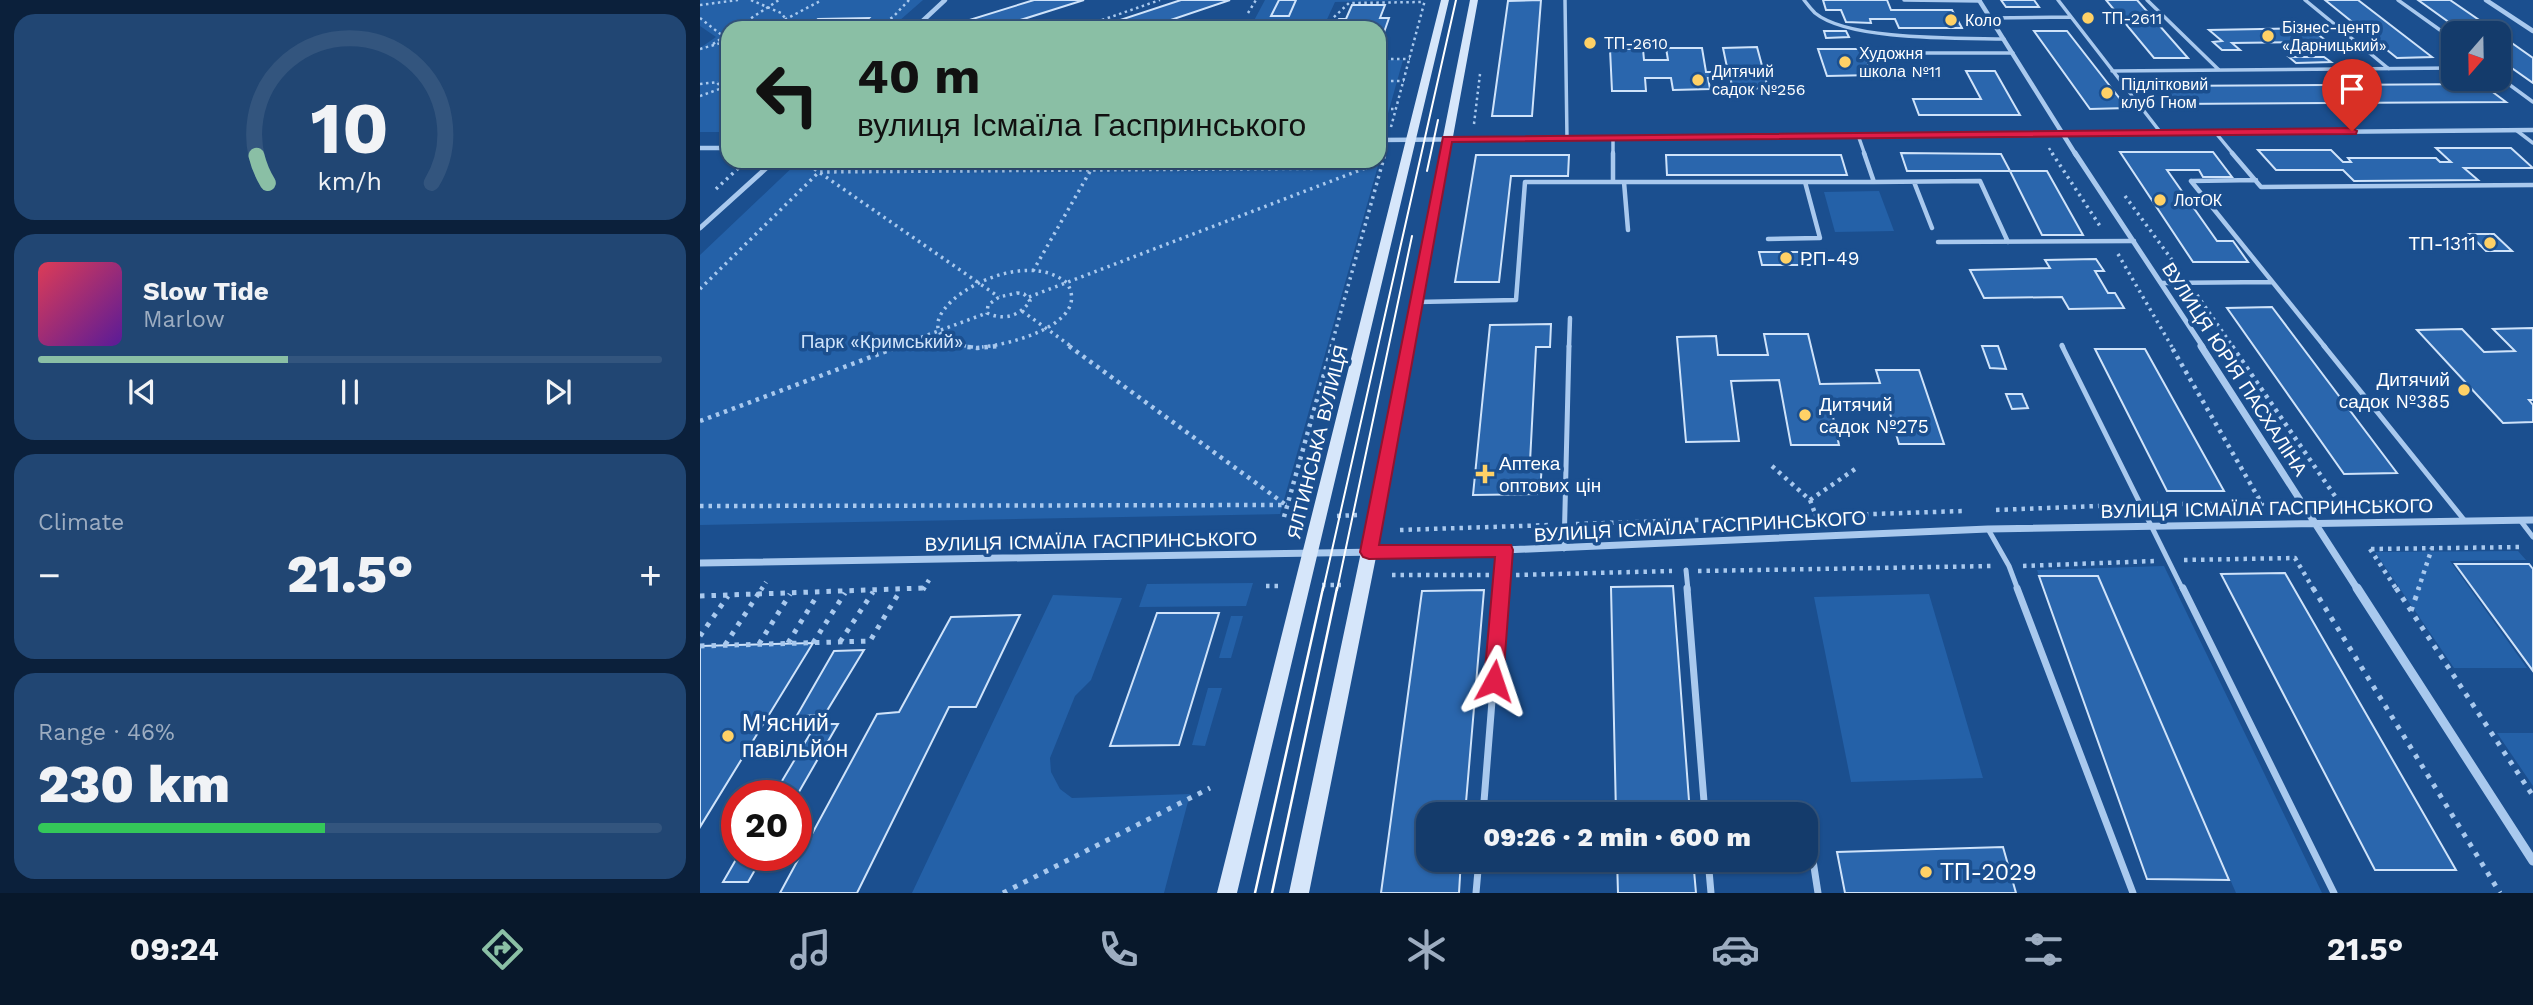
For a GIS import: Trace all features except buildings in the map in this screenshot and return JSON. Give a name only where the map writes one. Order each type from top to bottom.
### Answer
[{"type":"street","points":[[922,21],[945,0]]},
{"type":"street","name":"ЯЛТИНСЬКА ВУЛИЦЯ","points":[[1227,893],[1445,0]]},
{"type":"street","points":[[1299,893],[1369,552],[1474,0]]},
{"type":"street","points":[[2486,0],[2533,31]]},
{"type":"street","name":"ВУЛИЦЯ ЮРІЯ ПАСХАЛІНА","points":[[1980,1],[2062,134],[2134,241],[2533,861]]},
{"type":"street","points":[[1386,140],[2533,130]]},
{"type":"street","points":[[700,148],[721,148]]},
{"type":"street","points":[[700,228],[766,168]]},
{"type":"street","name":"ВУЛИЦЯ ІСМАЇЛА ГАСПРИНСЬКОГО","points":[[700,563],[1564,549],[1988,529],[2533,520]]},
{"type":"lane","points":[[1565,0],[1567,138]]},
{"type":"lane","points":[[1804,0],[1816,15],[1837,24],[1886,34],[2004,39]]},
{"type":"lane","points":[[1904,0],[1980,1]]},
{"type":"lane","points":[[2058,0],[2161,133]]},
{"type":"lane","points":[[2147,0],[2219,71]]},
{"type":"lane","points":[[2305,0],[2389,69]]},
{"type":"lane","points":[[2398,0],[2441,31]]},
{"type":"lane","points":[[1991,18],[2071,18]]},
{"type":"lane","points":[[1884,78],[1870,53],[2013,53]]},
{"type":"lane","points":[[2112,71],[2441,68]]},
{"type":"lane","points":[[2511,86],[2533,102]]},
{"type":"lane","points":[[2516,130],[2533,143]]},
{"type":"lane","points":[[2215,132],[2261,187],[2533,185]]},
{"type":"lane","points":[[1858,135],[1874,182]]},
{"type":"lane","points":[[1613,138],[1613,182]]},
{"type":"lane","points":[[2256,180],[2191,181],[2465,521]]},
{"type":"lane","points":[[1417,302],[1516,300],[1525,182],[1980,181],[2008,242]]},
{"type":"lane","points":[[1624,182],[1628,230]]},
{"type":"lane","points":[[1768,239],[1820,238],[1805,182]]},
{"type":"lane","points":[[1914,182],[1933,229]]},
{"type":"lane","points":[[1938,242],[2134,241]]},
{"type":"lane","points":[[2161,283],[2272,282]]},
{"type":"lane","points":[[1564,549],[1570,318]]},
{"type":"lane","points":[[2062,345],[2334,893]]},
{"type":"lane","points":[[2520,520],[2533,537]]},
{"type":"lane","points":[[1988,529],[2009,566],[2133,893]]},
{"type":"lane","points":[[1484,802],[1504,550]]},
{"type":"lane","points":[[1686,570],[1704,802]]},
{"type":"lane","points":[[1476,893],[1478,872]]},
{"type":"lane","points":[[1710,872],[1711,893]]},
{"type":"lane","points":[[1815,872],[1818,893]]},
{"type":"path","points":[[700,4],[712,0]]},
{"type":"path","points":[[700,4],[738,0]]},
{"type":"path","points":[[751,0],[781,13],[787,20],[822,0]]},
{"type":"path","points":[[746,21],[779,0]]},
{"type":"path","points":[[886,21],[909,0]]},
{"type":"path","points":[[1102,20],[1160,0]]},
{"type":"path","points":[[1332,21],[1349,3],[1424,1],[1391,127]]},
{"type":"path","points":[[700,18],[721,32]]},
{"type":"path","points":[[709,46],[721,38]]},
{"type":"path","points":[[700,49],[721,43]]},
{"type":"path","points":[[1386,59],[1410,59]]},
{"type":"path","points":[[700,85],[721,80]]},
{"type":"path","points":[[1386,81],[1404,81]]},
{"type":"path","points":[[700,96],[719,89],[718,82]]},
{"type":"path","points":[[1386,109],[1396,109]]},
{"type":"path","points":[[1982,511],[2262,504],[2110,241],[2040,134]]},
{"type":"path","points":[[709,196],[739,168]]},
{"type":"path","points":[[813,168],[999,296]]},
{"type":"path","points":[[1033,271],[1092,168]]},
{"type":"path","points":[[700,289],[819,172],[1367,168]]},
{"type":"path","points":[[988,313],[988,305],[999,296],[1017,293],[1029,297],[1367,168]]},
{"type":"path","points":[[1284,517],[1380,168]]},
{"type":"path","points":[[2119,188],[2189,283],[2339,502]]},
{"type":"path","points":[[1033,271],[1050,273],[1067,283],[1071,298],[1067,308],[1044,329],[1002,346],[980,348],[961,346],[946,340],[938,331],[938,320],[944,307],[956,296],[979,282],[1013,272],[1033,271]]},
{"type":"path","points":[[700,421],[988,313],[998,318],[1022,311],[1030,301],[1029,297]]},
{"type":"path","points":[[1022,311],[1287,505]]},
{"type":"path","points":[[1772,466],[1810,499],[1816,516]]},
{"type":"path","points":[[1810,499],[1858,467]]},
{"type":"path","points":[[700,506],[1287,505]]},
{"type":"path","points":[[1400,530],[1968,511]]},
{"type":"path","points":[[1330,516],[1364,515]]},
{"type":"path","points":[[2533,547],[2370,549],[2533,796]]},
{"type":"path","points":[[2411,611],[2432,548]]},
{"type":"path","points":[[1392,575],[2009,566],[2295,558],[2500,893]]},
{"type":"path","points":[[701,597],[923,590],[929,580]]},
{"type":"path","points":[[725,645],[766,582]]},
{"type":"path","points":[[1266,586],[1362,585]]},
{"type":"path","points":[[840,642],[874,591]]},
{"type":"path","points":[[700,646],[870,641],[900,591]]},
{"type":"path","points":[[814,643],[845,592]]},
{"type":"path","points":[[758,644],[790,593]]},
{"type":"path","points":[[788,644],[818,593]]},
{"type":"path","points":[[700,636],[729,595]]},
{"type":"path","points":[[1003,893],[1210,788]]},
{"type":"green space","points":[[700,0],[923,0],[899,21],[721,21],[721,132],[700,132],[700,48],[716,37],[700,26]]},
{"type":"green space","points":[[1265,0],[1415,0],[1335,2],[1326,21],[1254,21]]},
{"type":"green space","points":[[1386,60],[1403,60],[1386,120]]},
{"type":"green space","name":"Парк «Кримський»","points":[[792,168],[1377,168],[1280,514],[700,525],[700,255]]},
{"type":"green space","points":[[1879,191],[1894,231],[1835,232],[1824,192]]},
{"type":"green space","points":[[2518,551],[2526,560],[2450,561],[2527,668],[2454,668],[2375,552]]},
{"type":"green space","points":[[2164,566],[2322,893],[2236,893],[2098,576],[2039,576],[2037,570]]},
{"type":"green space","points":[[1253,583],[1246,606],[1139,607],[1147,584]]},
{"type":"green space","points":[[1929,594],[1983,778],[1851,782],[1814,597]]},
{"type":"green space","points":[[1053,595],[1122,598],[1091,680],[1075,696],[1050,758],[1051,772],[1060,789],[1072,798],[1190,794],[1164,893],[912,893]]},
{"type":"green space","points":[[1231,616],[1243,616],[1231,658],[1219,658]]},
{"type":"green space","points":[[1208,688],[1222,688],[1205,746],[1192,745]]},
{"type":"green space","points":[[2497,733],[2533,733],[2533,786]]},
{"type":"tram line","points":[[1323,590],[1456,0]]},
{"type":"tram line","points":[[1427,171],[1438,120]]},
{"type":"tram line","points":[[1337,590],[1412,236]]},
{"type":"tram line","points":[[1255,893],[1323,588]]},
{"type":"tram line","points":[[1272,893],[1337,588]]},
{"type":"place","name":"ТП-2611","points":[[2088,18]]},
{"type":"place","name":"Коло","points":[[1951,20]]},
{"type":"place","name":"Бізнес-центр «Дарницький»","points":[[2268,36]]},
{"type":"place","name":"ТП-2610","points":[[1590,43]]},
{"type":"place","name":"Художня школа №11","points":[[1845,62]]},
{"type":"place","name":"Дитячий садок №256","points":[[1698,80]]},
{"type":"place","name":"Підлітковий клуб Гном","points":[[2107,93]]},
{"type":"place","name":"ЛотОК","points":[[2160,200]]},
{"type":"place","name":"ТП-1311","points":[[2490,243]]},
{"type":"place","name":"РП-49","points":[[1786,258]]},
{"type":"place","name":"Дитячий садок №385","points":[[2464,390]]},
{"type":"place","name":"Дитячий садок №275","points":[[1805,415]]},
{"type":"place","name":"Аптека оптових цін","points":[[1485,474]]},
{"type":"place","name":"М'ясний павільйон","points":[[728,736]]},
{"type":"place","name":"ТП-2029","points":[[1926,872]]},
{"type":"route","points":[[1494,681],[1504,550],[1369,552],[1447,139],[2352,131]]}]
